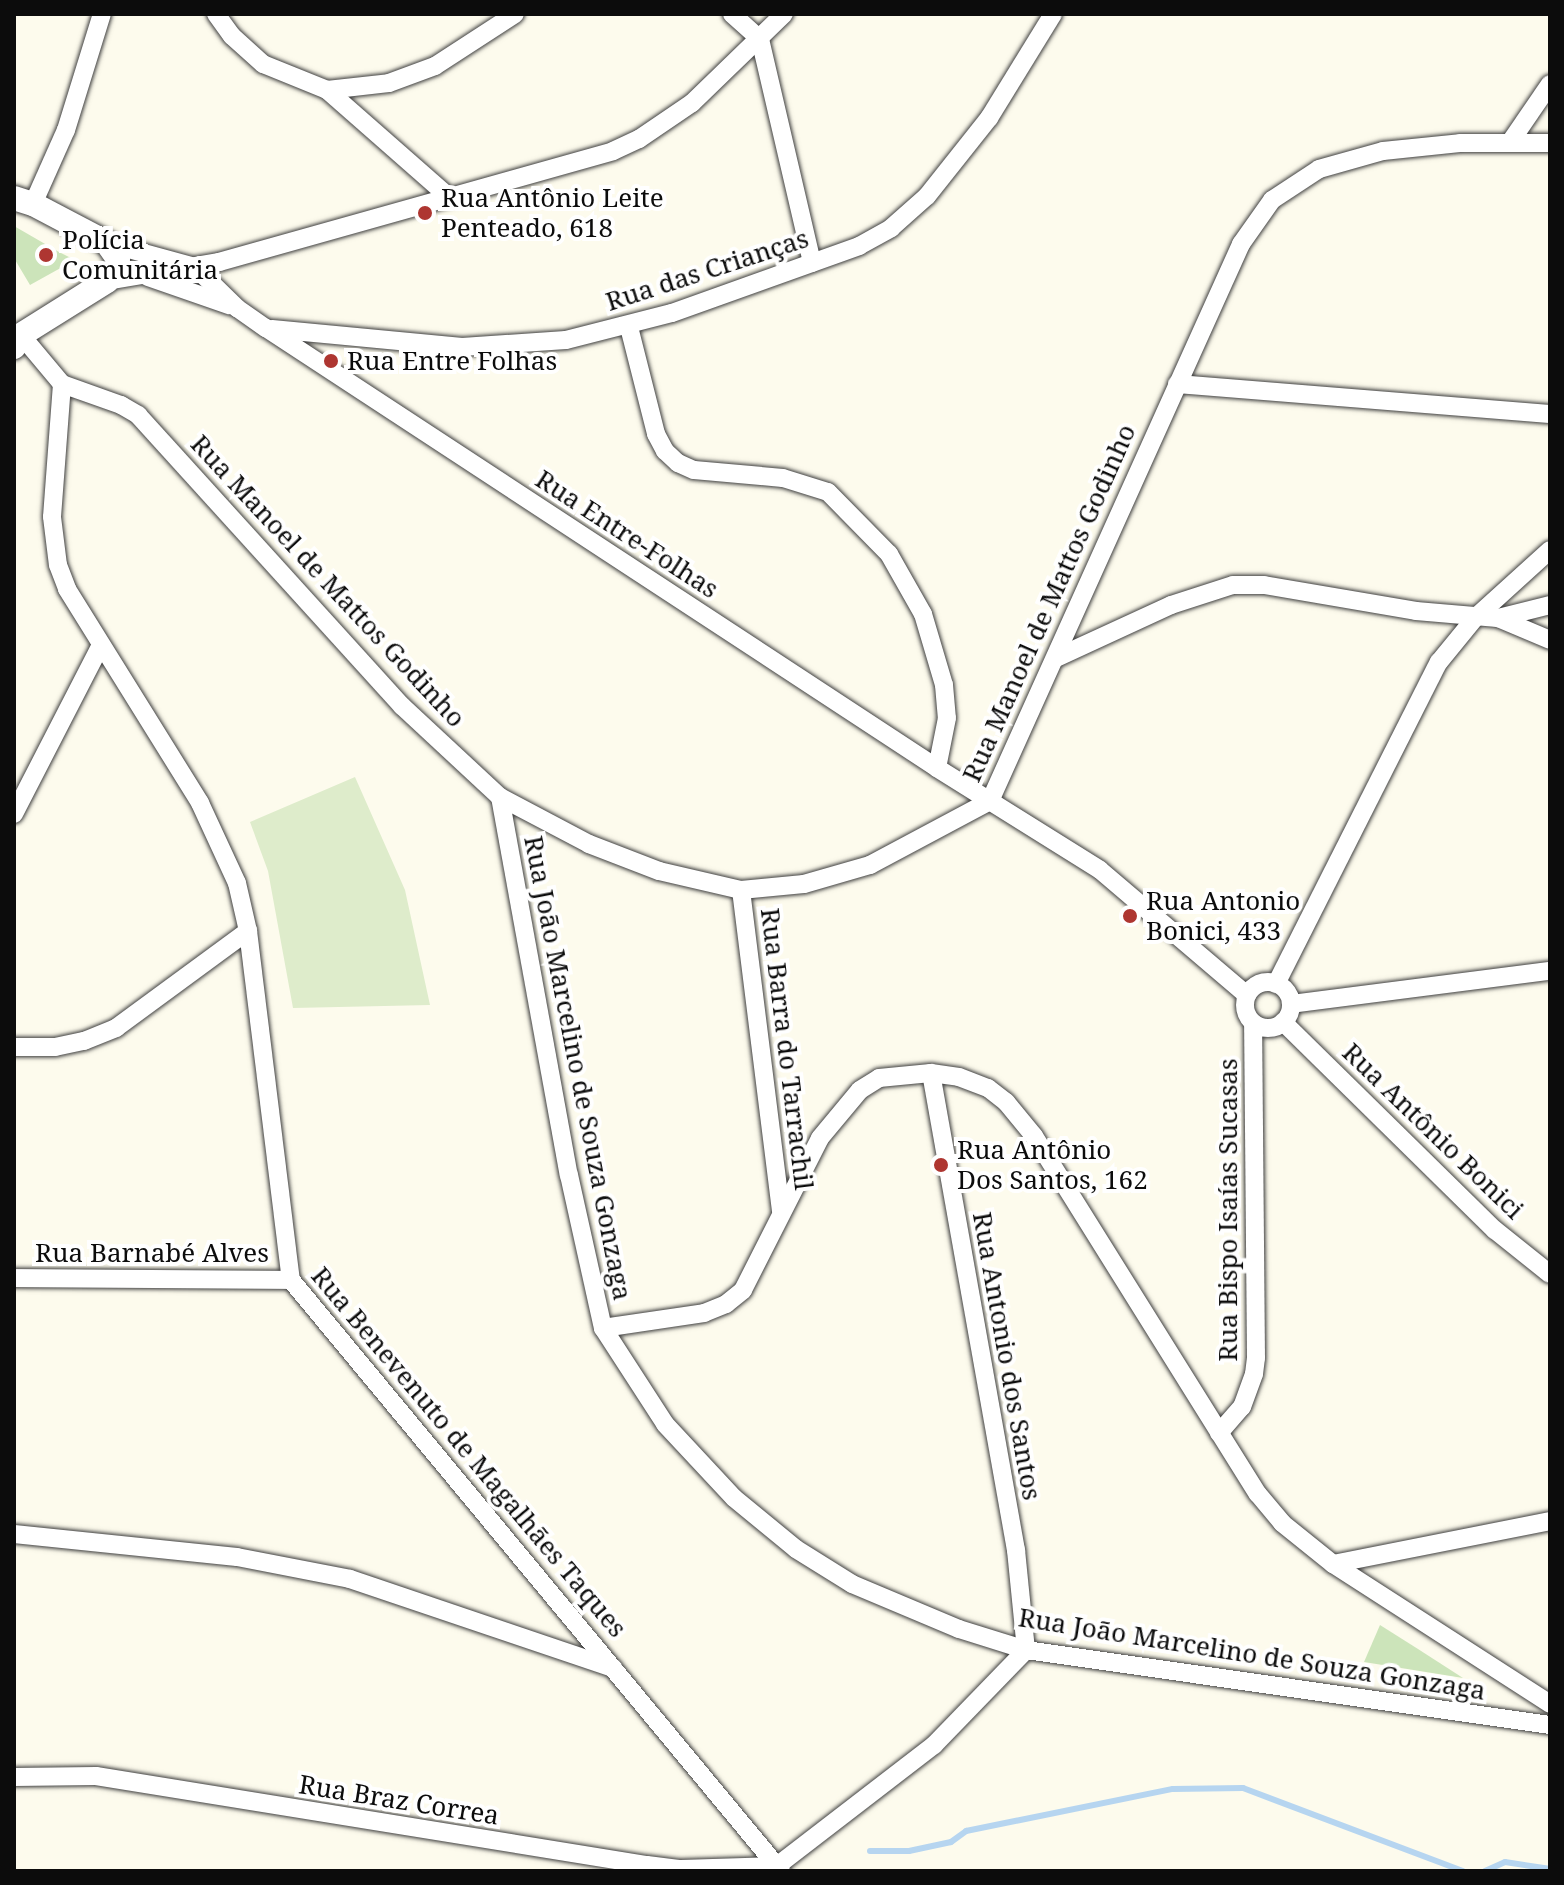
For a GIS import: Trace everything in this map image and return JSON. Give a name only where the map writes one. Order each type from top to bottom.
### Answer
[{"type":"street","points":[[102,14],[66,130],[20,199],[107,243],[195,267]]},
{"type":"street","points":[[216,14],[232,36],[263,64],[327,90],[449,197]]},
{"type":"street","points":[[327,90],[389,83],[435,66],[515,14]]},
{"type":"street","points":[[732,14],[760,39],[812,263]]},
{"type":"street","points":[[107,281],[195,267],[535,175],[639,139],[692,103],[784,14]]},
{"type":"street","name":"Rua das Crianças","points":[[266,328],[414,345],[462,347],[566,340],[629,327],[859,246],[891,228],[927,196],[989,118],[1053,14]]},
{"type":"street","points":[[1511,141],[1550,84]]},
{"type":"street","name":"Rua Manoel de Mattos Godinho","points":[[62,384],[121,405],[138,415],[402,706],[500,797],[589,844],[659,871],[741,890],[804,884],[870,865],[990,801],[1241,244],[1272,200],[1319,169],[1383,151],[1511,141],[1550,143]]},
{"type":"street","points":[[62,384],[16,335],[114,274],[118,259],[107,243]]},
{"type":"street","name":"Rua Entre-Folhas","points":[[195,267],[237,308],[266,328],[990,801]]},
{"type":"street","name":"Rua Entre-Folhas","points":[[145,276],[237,308]]},
{"type":"street","points":[[629,327],[656,434],[665,451],[678,463],[694,470],[783,478],[828,492],[889,554],[923,614],[944,685],[947,718],[937,768]]},
{"type":"street","name":"Rua Benevenuto de Magalhães Taques","points":[[62,384],[53,540],[67,589],[200,803],[224,849],[237,883],[248,931],[291,1280],[779,1868]]},
{"type":"street","points":[[1177,384],[1550,414]]},
{"type":"street","points":[[1276,984],[1424,686],[1475,618],[1550,550]]},
{"type":"street","points":[[1056,658],[1171,605],[1233,585],[1264,585],[1475,618],[1498,618],[1550,605]]},
{"type":"street","points":[[1498,618],[1550,640]]},
{"type":"street","points":[[14,814],[101,645]]},
{"type":"street","name":"Rua João Marcelino de Souza Gonzaga","points":[[500,797],[569,1175],[603,1328],[665,1424],[734,1498],[796,1549],[852,1584],[905,1607],[1026,1650],[1550,1725]]},
{"type":"street","points":[[990,801],[1100,870],[1247,995]]},
{"type":"street","name":"Rua Barra do Tarrachil","points":[[741,890],[781,1214]]},
{"type":"street","points":[[14,1047],[55,1047],[84,1041],[116,1028],[248,931]]},
{"type":"street","points":[[1291,1004],[1550,971]]},
{"type":"street","points":[[1276,984],[1284,988],[1291,1004],[1283,1022],[1263,1028],[1253,1023],[1244,1005],[1254,986],[1276,984]]},
{"type":"street","name":"Rua Antônio Bonici","points":[[1283,1022],[1495,1230],[1550,1274]]},
{"type":"street","name":"Rua Bispo Isaías Sucasas","points":[[1219,1433],[1242,1407],[1254,1374],[1256,1358],[1253,1023]]},
{"type":"street","points":[[603,1328],[704,1313],[726,1304],[743,1290],[820,1138],[860,1090],[879,1078],[931,1073],[959,1077],[988,1088],[1021,1119],[1258,1494],[1282,1523],[1333,1564],[1550,1704]]},
{"type":"street","name":"Rua Antonio dos Santos","points":[[931,1073],[1016,1550],[1026,1650]]},
{"type":"street","name":"Rua Barnabé Alves","points":[[14,1278],[291,1280]]},
{"type":"street","points":[[1333,1564],[1550,1521]]},
{"type":"street","points":[[14,1534],[237,1557],[338,1576],[489,1623],[613,1668]]},
{"type":"street","points":[[779,1868],[934,1745],[1026,1650]]},
{"type":"street","name":"Rua Braz Correa","points":[[14,1777],[96,1776],[647,1865],[681,1869],[779,1868]]},
{"type":"green space","points":[[14,226],[75,260],[30,285],[14,258]]},
{"type":"green space","points":[[355,777],[405,890],[430,1005],[293,1008],[268,871],[250,822]]},
{"type":"green space","points":[[1380,1625],[1418,1649],[1463,1678],[1364,1662]]},
{"type":"waterway","points":[[870,1851],[909,1851],[951,1842],[966,1831],[1173,1789],[1243,1788],[1463,1871]]},
{"type":"waterway","points":[[1485,1871],[1505,1862],[1550,1869]]},
{"type":"place","name":"Rua Antônio Leite Penteado, 618","points":[[425,213]]},
{"type":"place","name":"Polícia Comunitária","points":[[46,255]]},
{"type":"place","name":"Rua Entre Folhas","points":[[331,361]]},
{"type":"place","name":"Rua Antonio Bonici, 433","points":[[1130,916]]},
{"type":"place","name":"Rua Antônio Dos Santos, 162","points":[[941,1165]]}]
